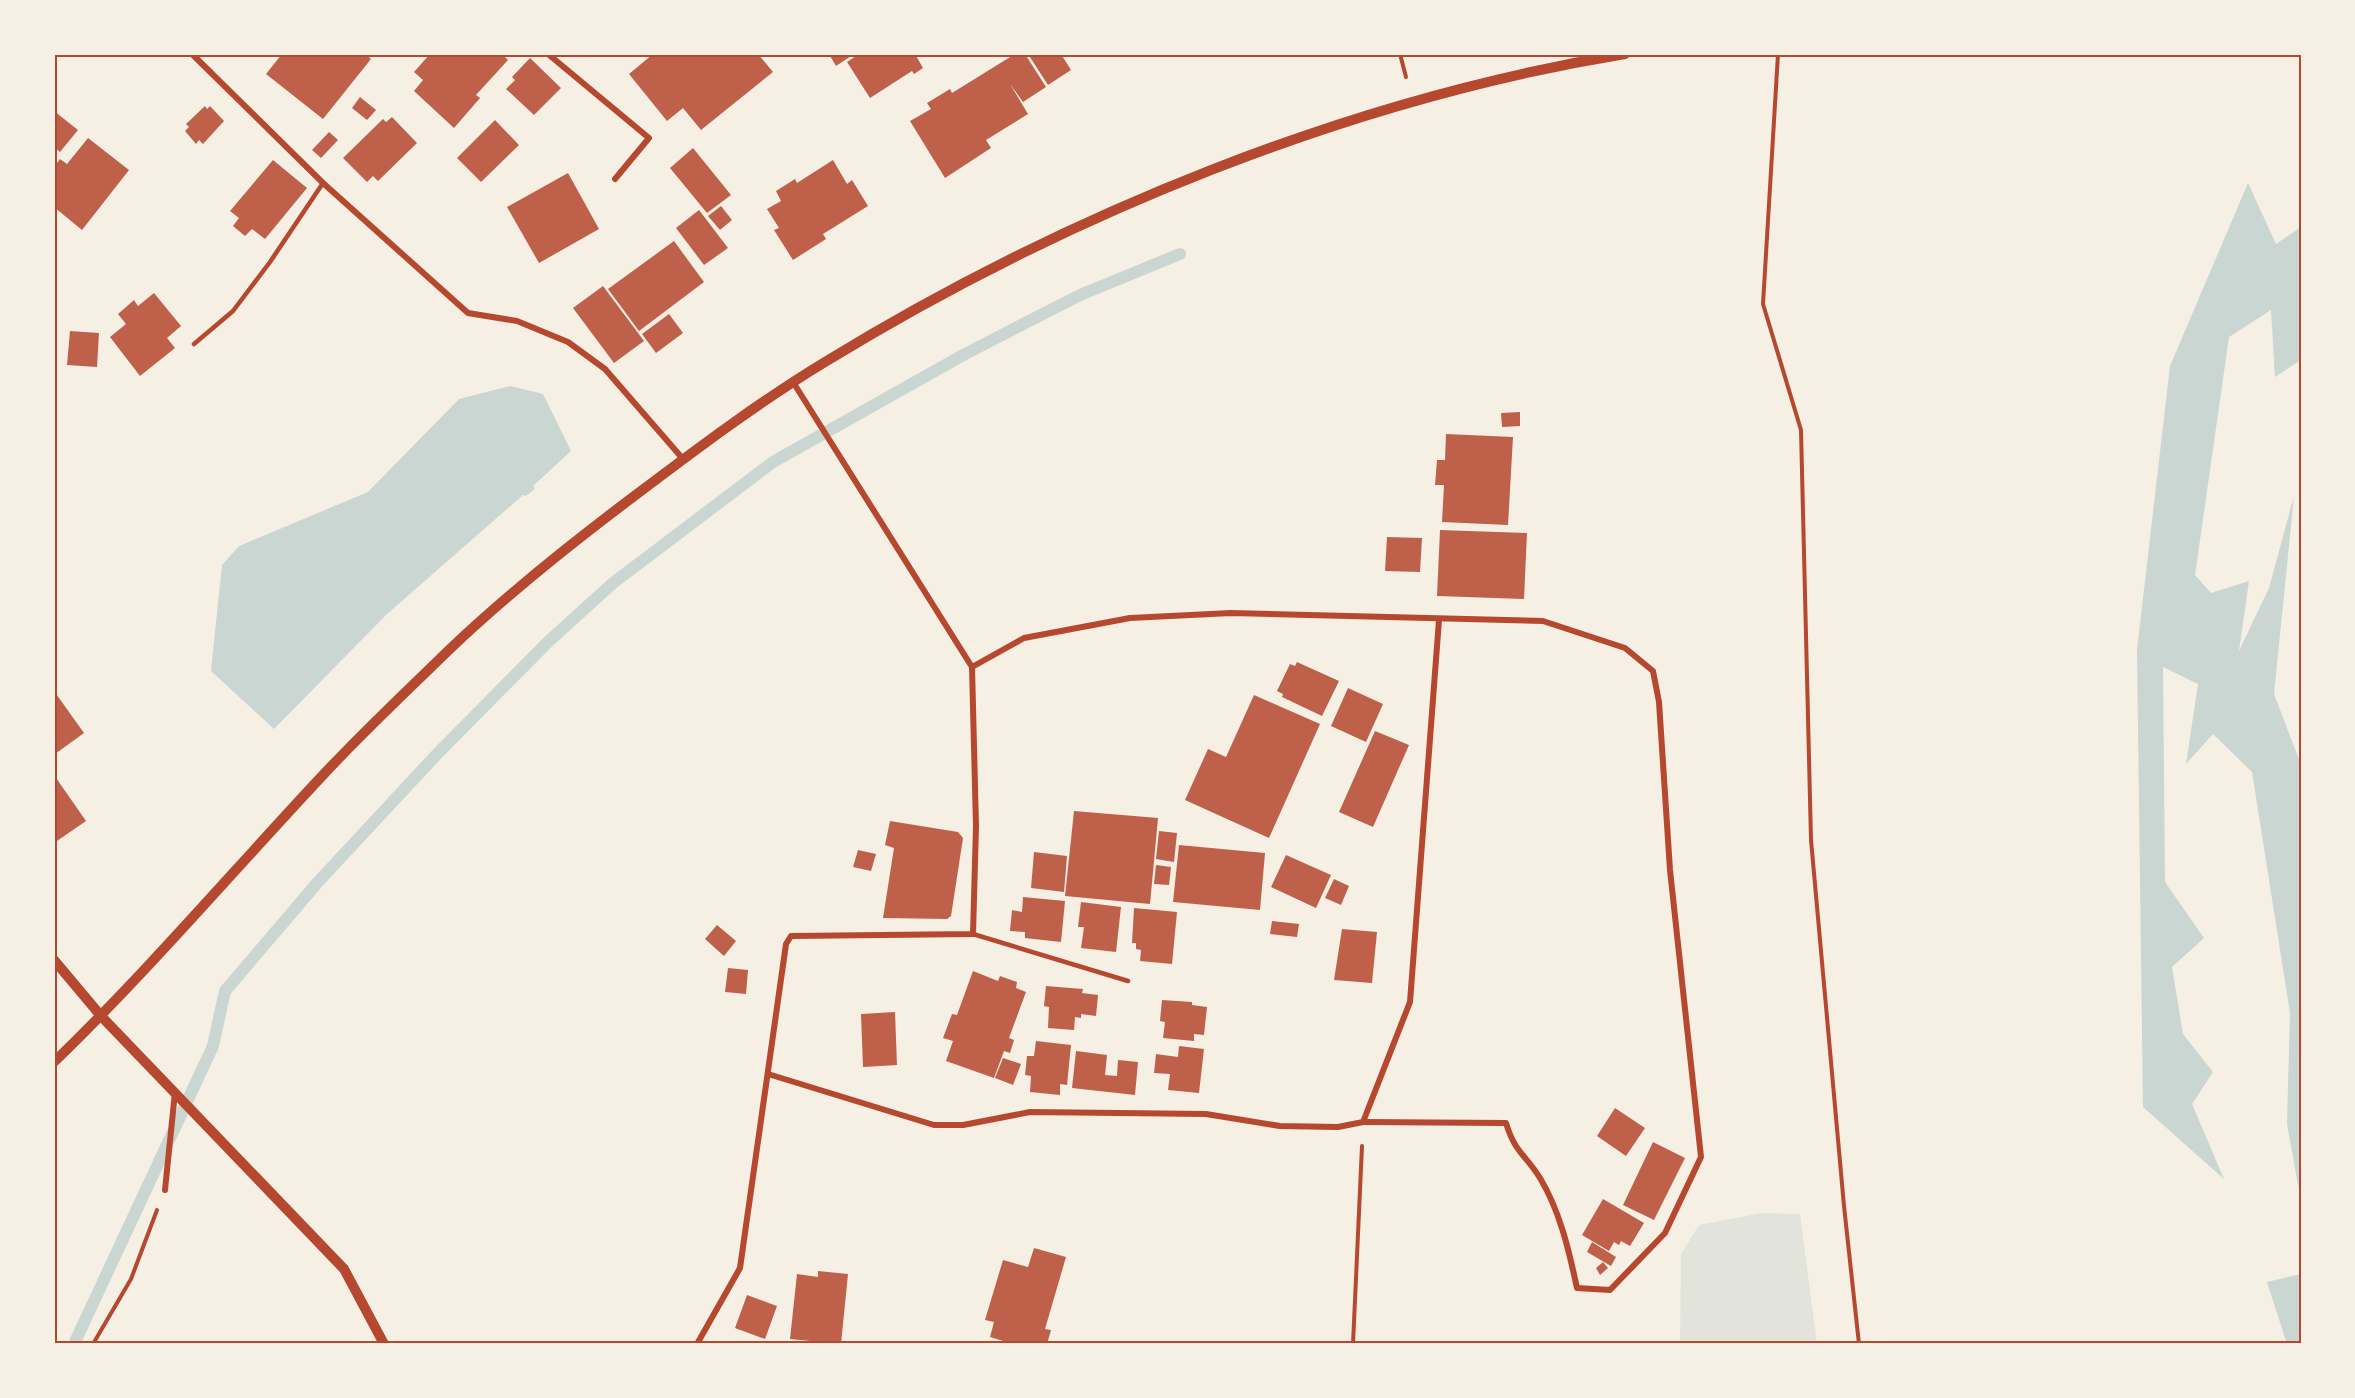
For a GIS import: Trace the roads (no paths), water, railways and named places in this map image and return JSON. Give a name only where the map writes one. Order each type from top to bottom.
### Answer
[{"type":"street","points":[[192,54],[323,183],[468,314],[517,321],[568,342],[604,369],[683,459]]},
{"type":"street","points":[[548,54],[649,138],[615,179]]},
{"type":"street","points":[[54,1062],[101,1016],[326,771],[456,644],[567,547],[683,459],[825,361],[965,283],[1098,216],[1289,141],[1456,91],[1576,62],[1625,54]]},
{"type":"street","points":[[697,1344],[740,1268],[786,944],[791,936],[974,934],[976,826],[972,667],[793,382]]},
{"type":"street","points":[[768,1074],[934,1125],[963,1125],[1030,1112],[1206,1114],[1280,1126],[1338,1127],[1363,1122],[1506,1123],[1512,1144],[1540,1178],[1566,1240],[1577,1288],[1610,1290],[1665,1233],[1701,1157],[1670,870],[1659,702],[1653,670],[1625,648],[1543,621],[1231,613],[1130,618],[1024,638],[972,667]]},
{"type":"street","points":[[1363,1122],[1410,1002],[1439,620]]},
{"type":"street","points":[[54,960],[101,1016],[344,1269],[384,1344]]},
{"type":"street","points":[[165,1190],[175,1091]]},
{"type":"lane","points":[[194,344],[233,311],[323,183]]},
{"type":"lane","points":[[974,934],[1128,981]]},
{"type":"waterway","points":[[74,1344],[213,1046],[225,991],[318,882],[438,753],[549,641],[613,583],[773,462],[965,354],[1080,295],[1180,254]]}]
